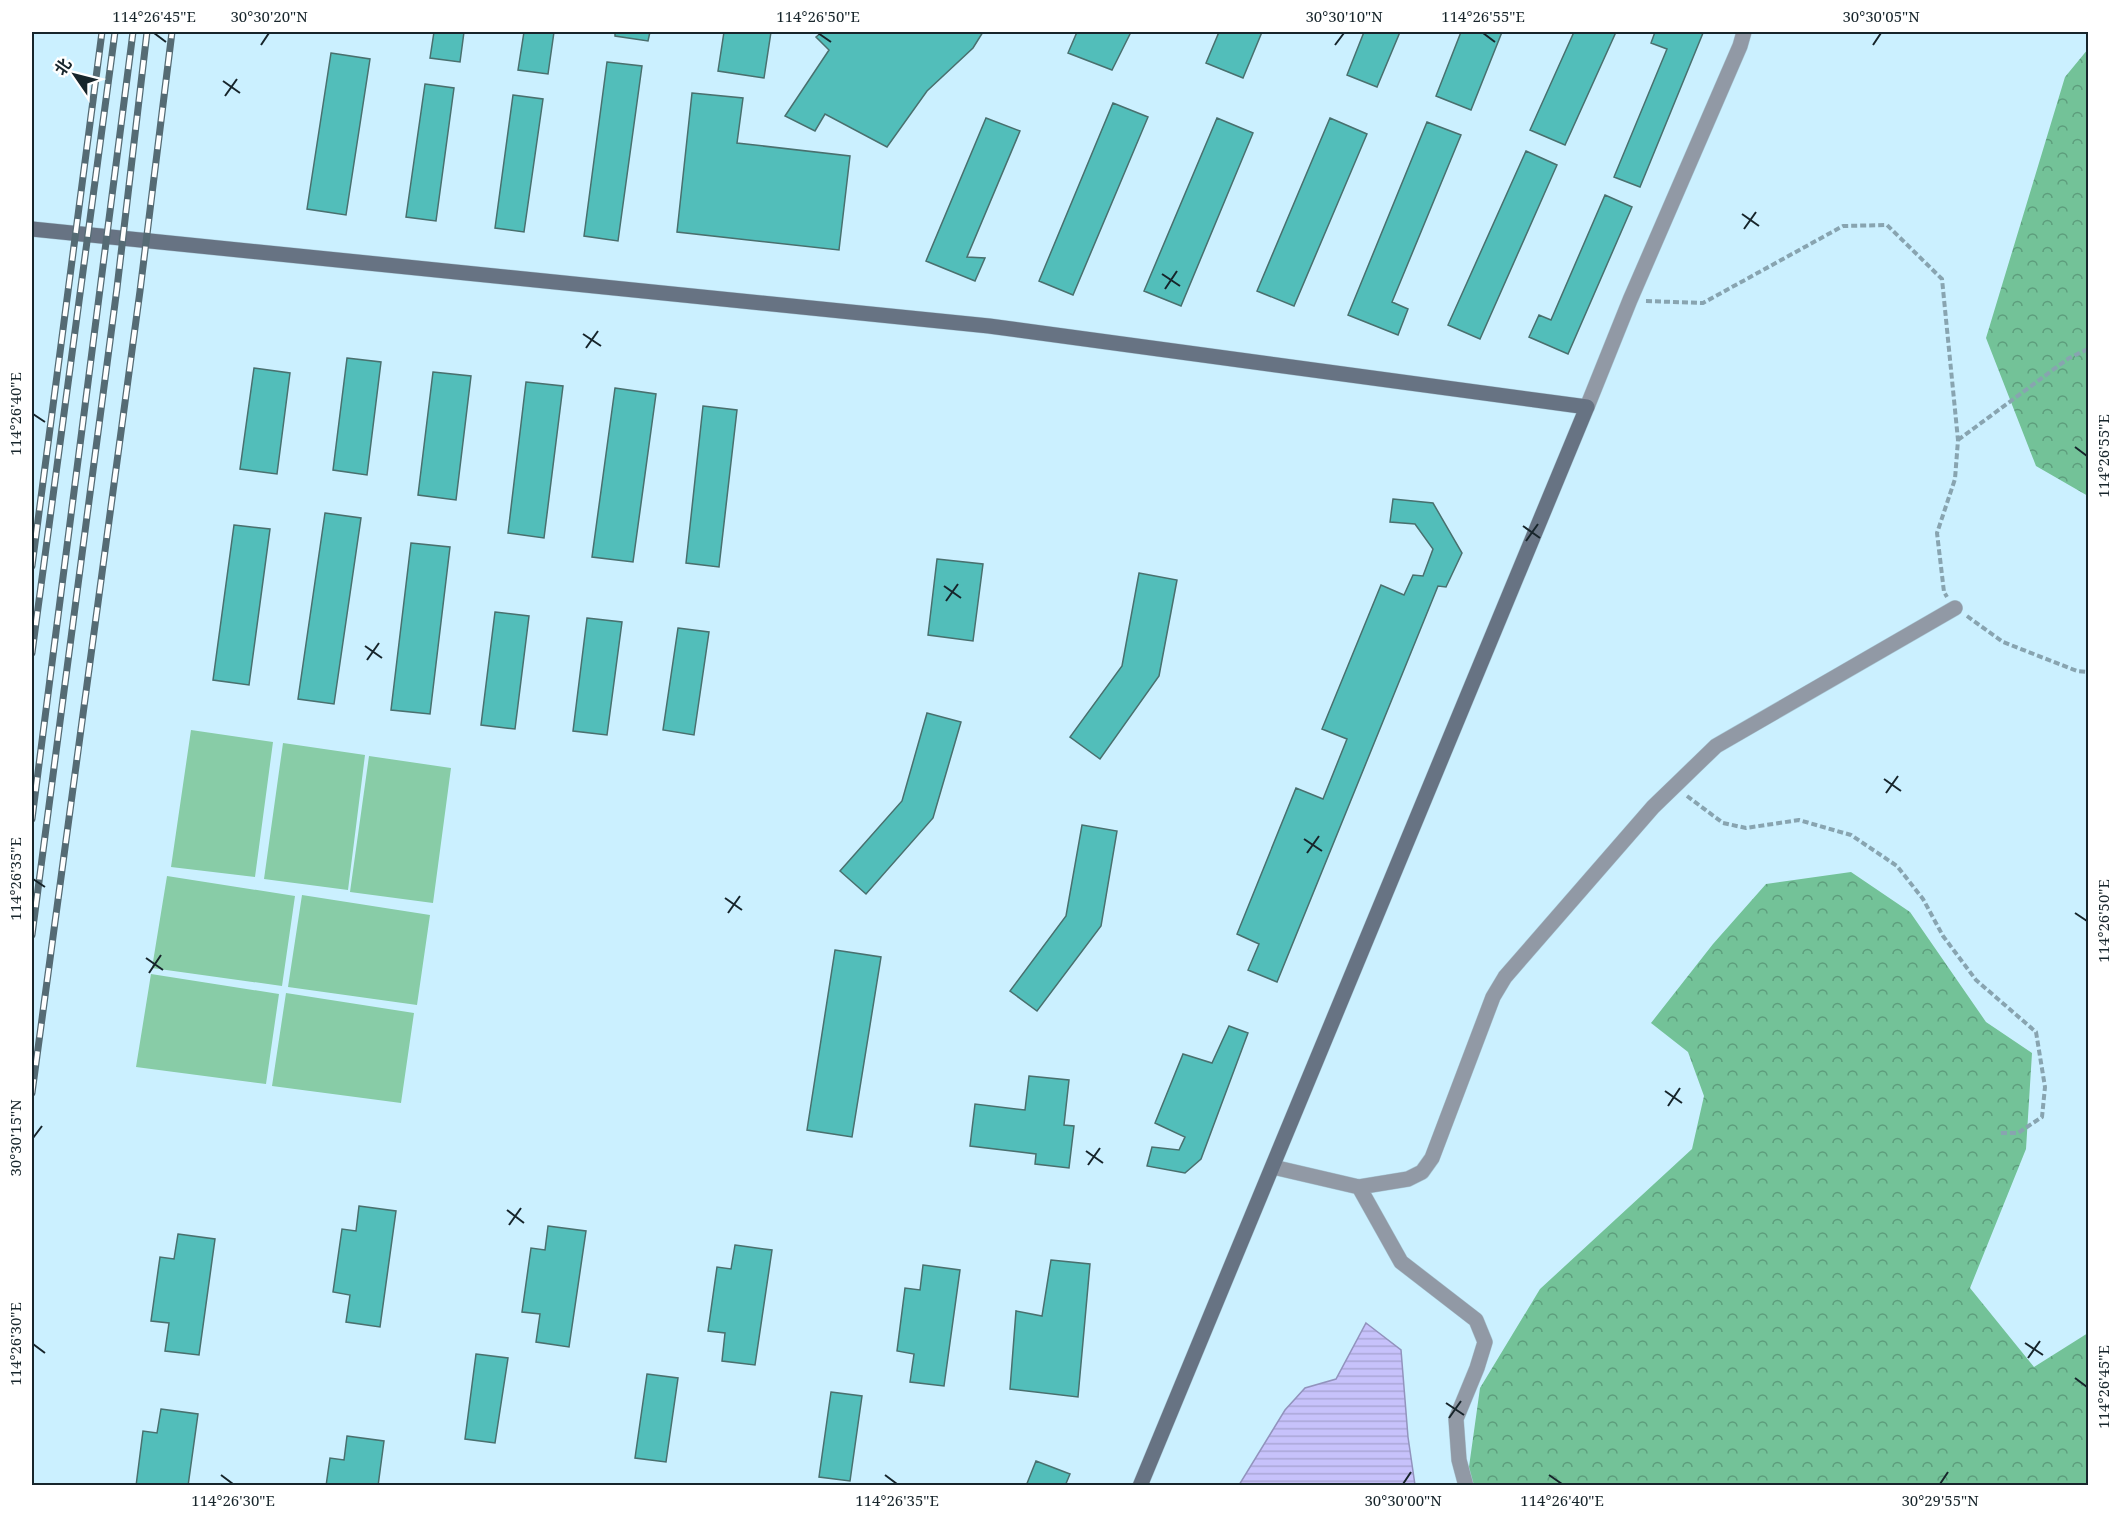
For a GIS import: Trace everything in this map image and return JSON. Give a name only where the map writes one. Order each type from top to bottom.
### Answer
[{"type":"main road","points":[[32,229],[989,326],[1587,407],[1140,1485]]},
{"type":"street","points":[[1587,407],[1744,32]]},
{"type":"street","points":[[1273,1167],[1359,1187],[1408,1179],[1422,1172],[1432,1158],[1493,997],[1505,977],[1653,807],[1716,746],[1955,608]]},
{"type":"street","points":[[1359,1187],[1401,1262],[1476,1320],[1485,1342],[1456,1419],[1459,1460],[1466,1485]]},
{"type":"path","points":[[1630,300],[1703,303],[1843,226],[1887,225],[1942,279],[1958,440],[1956,479],[1937,533],[1944,592],[1955,608],[2003,642],[2077,671],[2088,672]]},
{"type":"path","points":[[1958,440],[2069,358],[2088,349]]},
{"type":"path","points":[[1674,787],[1723,823],[1746,828],[1799,820],[1851,835],[1897,866],[1923,899],[1943,936],[1976,980],[2036,1032],[2045,1087],[2042,1117],[2018,1133],[1999,1133]]},
{"type":"green space","points":[[2088,49],[2088,496],[2036,466],[1986,338],[2065,77]]},
{"type":"green space","points":[[191,730],[273,742],[255,877],[171,867]]},
{"type":"green space","points":[[283,743],[365,755],[348,890],[264,879]]},
{"type":"green space","points":[[369,756],[451,768],[433,903],[350,892]]},
{"type":"green space","points":[[1851,872],[1910,912],[1986,1022],[2032,1053],[2026,1149],[1970,1288],[2034,1367],[2088,1333],[2088,1485],[1472,1486],[1468,1474],[1480,1388],[1540,1289],[1692,1149],[1704,1096],[1688,1052],[1651,1023],[1713,944],[1766,884]]},
{"type":"green space","points":[[167,876],[295,896],[282,986],[152,968]]},
{"type":"green space","points":[[302,895],[430,915],[417,1005],[288,987]]},
{"type":"green space","points":[[151,974],[279,994],[266,1084],[136,1067]]},
{"type":"green space","points":[[286,993],[414,1013],[401,1103],[272,1086]]},
{"type":"shaded area","points":[[1366,1323],[1401,1350],[1408,1437],[1415,1485],[1239,1485],[1285,1410],[1305,1388],[1336,1379]]},
{"type":"building","points":[[434,32],[464,32],[460,62],[430,58]]},
{"type":"building","points":[[524,32],[554,32],[548,74],[518,70]]},
{"type":"building","points":[[615,32],[650,32],[648,41],[615,36]]},
{"type":"building","points":[[724,32],[771,32],[764,78],[718,71]]},
{"type":"building","points":[[822,32],[983,32],[973,48],[927,91],[887,147],[825,114],[815,131],[785,116],[829,50],[816,37]]},
{"type":"building","points":[[1077,32],[1131,32],[1112,70],[1068,53]]},
{"type":"building","points":[[1219,32],[1262,32],[1243,78],[1206,63]]},
{"type":"building","points":[[1364,32],[1400,32],[1377,87],[1347,75]]},
{"type":"building","points":[[1461,32],[1502,32],[1471,110],[1436,96]]},
{"type":"building","points":[[1574,32],[1616,32],[1565,145],[1530,130]]},
{"type":"building","points":[[1655,32],[1703,33],[1640,187],[1614,177],[1667,49],[1651,43]]},
{"type":"building","points":[[331,53],[370,59],[346,215],[307,209]]},
{"type":"building","points":[[607,62],[642,66],[618,241],[584,236]]},
{"type":"building","points":[[425,84],[454,88],[436,221],[406,217]]},
{"type":"building","points":[[692,93],[743,98],[737,143],[850,156],[839,250],[677,232]]},
{"type":"building","points":[[513,95],[543,99],[524,232],[495,228]]},
{"type":"building","points":[[1113,103],[1148,117],[1073,295],[1039,281]]},
{"type":"building","points":[[986,118],[1020,131],[967,257],[985,258],[975,281],[926,261]]},
{"type":"building","points":[[1217,118],[1253,133],[1181,306],[1144,291]]},
{"type":"building","points":[[1330,118],[1367,134],[1294,306],[1257,291]]},
{"type":"building","points":[[1427,122],[1461,135],[1392,302],[1408,309],[1398,335],[1348,315]]},
{"type":"building","points":[[1526,151],[1557,165],[1480,339],[1448,325]]},
{"type":"building","points":[[1605,195],[1632,207],[1568,354],[1529,337],[1539,315],[1551,320]]},
{"type":"building","points":[[347,358],[381,362],[367,475],[333,470]]},
{"type":"building","points":[[254,368],[290,373],[277,474],[240,469]]},
{"type":"building","points":[[433,372],[471,376],[456,500],[418,495]]},
{"type":"building","points":[[526,382],[563,386],[544,538],[508,533]]},
{"type":"building","points":[[615,388],[656,394],[633,562],[592,557]]},
{"type":"building","points":[[703,406],[737,410],[719,567],[686,563]]},
{"type":"building","points":[[1393,499],[1433,503],[1462,553],[1446,587],[1438,586],[1277,982],[1248,970],[1259,944],[1237,934],[1296,788],[1323,799],[1347,739],[1322,729],[1381,585],[1404,595],[1413,575],[1423,576],[1433,549],[1415,524],[1390,522]]},
{"type":"building","points":[[325,513],[361,518],[334,704],[298,699]]},
{"type":"building","points":[[234,525],[270,529],[249,685],[213,680]]},
{"type":"building","points":[[411,543],[450,547],[430,714],[391,710]]},
{"type":"building","points":[[937,559],[983,564],[973,641],[928,635]]},
{"type":"building","points":[[1139,573],[1177,580],[1159,676],[1100,759],[1070,737],[1122,666]]},
{"type":"building","points":[[495,612],[529,616],[515,729],[481,725]]},
{"type":"building","points":[[587,618],[622,622],[607,735],[573,731]]},
{"type":"building","points":[[678,628],[709,632],[694,735],[663,730]]},
{"type":"building","points":[[927,713],[961,722],[933,818],[866,894],[840,871],[902,801]]},
{"type":"building","points":[[1082,825],[1117,831],[1101,926],[1037,1011],[1010,991],[1066,916]]},
{"type":"building","points":[[835,950],[881,957],[852,1137],[807,1130]]},
{"type":"building","points":[[1229,1026],[1248,1033],[1201,1159],[1185,1173],[1147,1166],[1152,1147],[1179,1150],[1185,1137],[1155,1123],[1183,1054],[1212,1063]]},
{"type":"building","points":[[1029,1076],[1069,1080],[1064,1125],[1074,1126],[1069,1168],[1035,1164],[1036,1154],[970,1146],[975,1104],[1025,1110]]},
{"type":"building","points":[[359,1206],[396,1211],[380,1327],[346,1322],[350,1295],[333,1292],[342,1229],[356,1231]]},
{"type":"building","points":[[548,1226],[586,1231],[569,1347],[536,1342],[540,1314],[522,1312],[531,1248],[545,1250]]},
{"type":"building","points":[[178,1234],[215,1239],[199,1355],[165,1351],[169,1323],[151,1321],[160,1257],[174,1259]]},
{"type":"building","points":[[735,1245],[772,1250],[755,1365],[722,1361],[725,1333],[708,1331],[717,1267],[731,1269]]},
{"type":"building","points":[[1051,1260],[1090,1264],[1078,1397],[1010,1389],[1016,1311],[1042,1316]]},
{"type":"building","points":[[923,1265],[960,1270],[944,1386],[910,1382],[914,1354],[897,1351],[905,1288],[920,1290]]},
{"type":"building","points":[[476,1354],[508,1358],[495,1443],[465,1439]]},
{"type":"building","points":[[647,1374],[678,1378],[666,1462],[635,1458]]},
{"type":"building","points":[[831,1392],[862,1396],[850,1481],[819,1477]]},
{"type":"building","points":[[161,1409],[198,1414],[188,1486],[136,1486],[143,1431],[157,1433]]},
{"type":"building","points":[[347,1436],[384,1441],[378,1486],[326,1486],[330,1458],[344,1460]]},
{"type":"building","points":[[1036,1461],[1070,1474],[1065,1486],[1026,1486]]},
{"type":"railway","points":[[32,566],[102,32]]},
{"type":"railway","points":[[32,653],[115,32]]},
{"type":"railway","points":[[32,819],[133,32]]},
{"type":"railway","points":[[32,935],[117,288],[147,32]]},
{"type":"railway","points":[[32,1093],[140,291],[172,32]]}]
